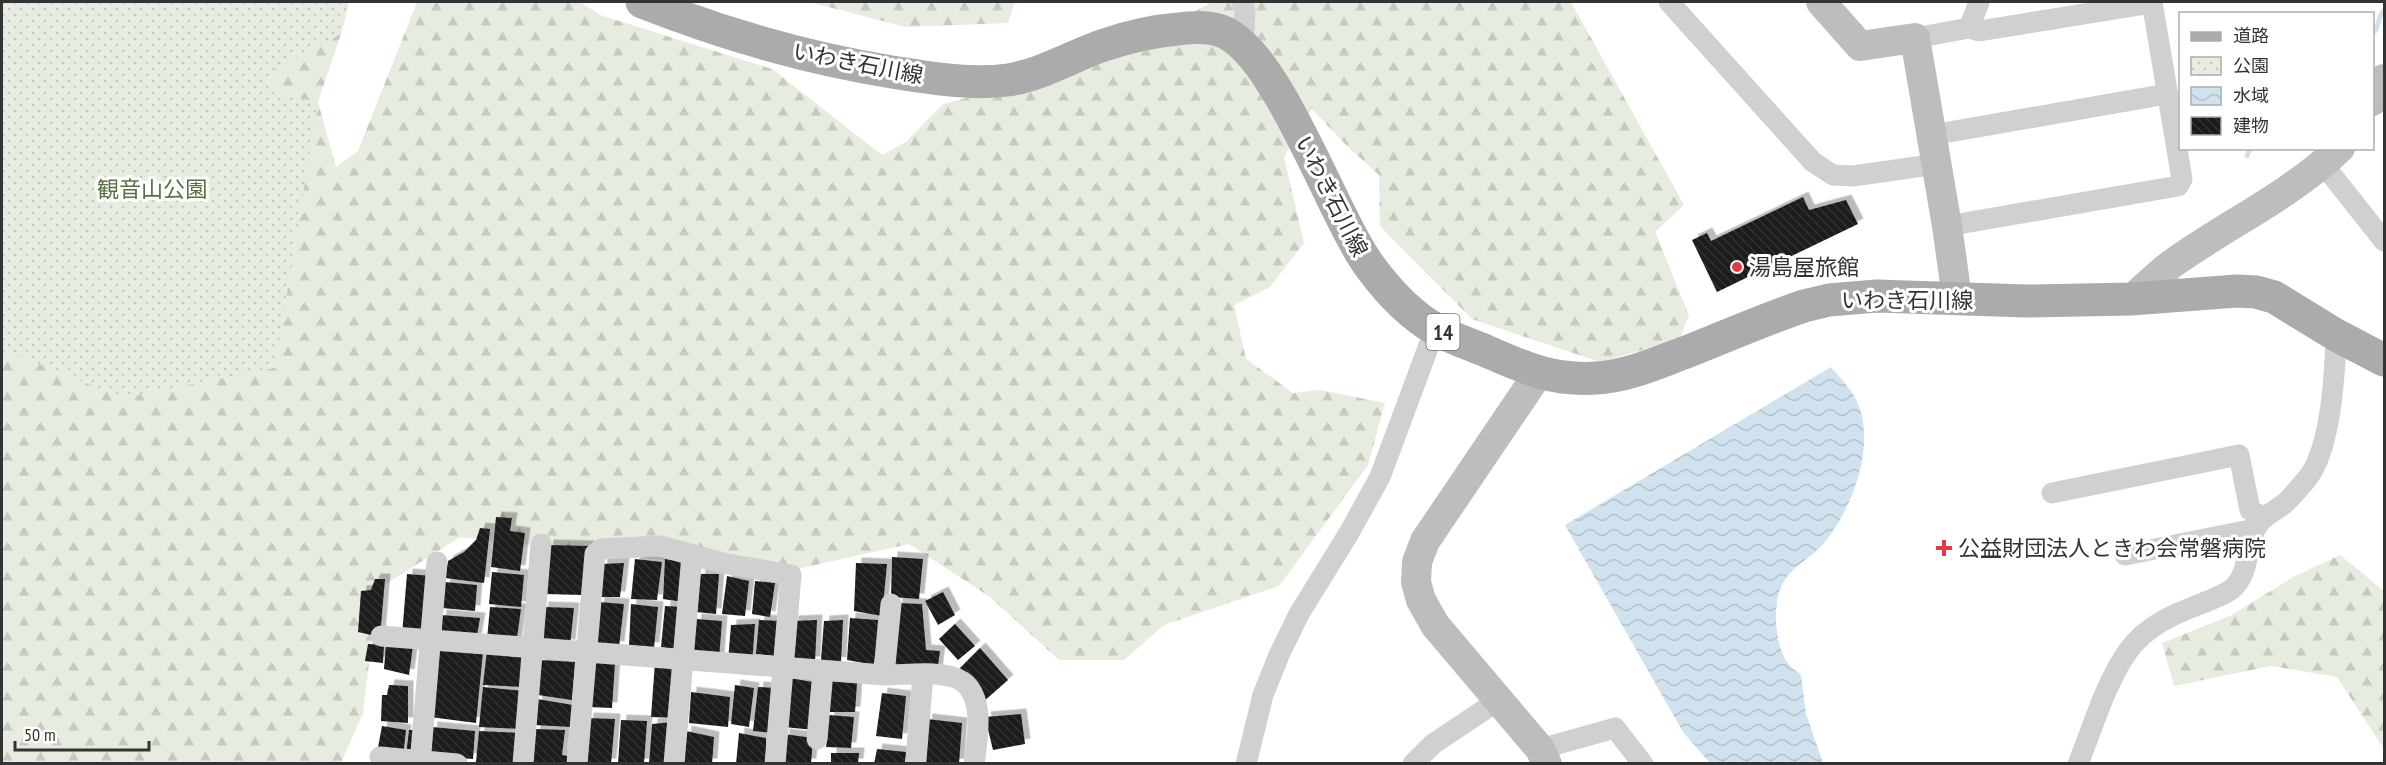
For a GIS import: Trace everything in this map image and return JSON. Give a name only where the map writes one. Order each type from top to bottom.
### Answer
[{"type":"main road","name":"いわき石川線","points":[[642,2],[743,38],[856,66],[930,78],[985,82],[1032,74],[1105,45],[1154,31],[1200,27],[1222,30],[1243,44],[1265,70],[1288,109],[1341,221],[1369,266],[1390,292],[1435,329],[1538,374],[1569,378],[1599,378],[1630,372],[1781,314],[1829,300],[1877,297],[2026,301],[2131,299],[2237,291],[2256,292],[2274,297],[2336,335],[2385,360]]},
{"type":"street","points":[[1242,2],[1245,11],[1243,44]]},
{"type":"street","points":[[1669,2],[1797,146],[1813,162],[1833,175],[1852,176],[1937,164]]},
{"type":"street","points":[[1821,2],[1860,46],[1969,28],[1979,31],[2152,2],[2168,94],[2178,135]]},
{"type":"street","points":[[1969,28],[1979,2]]},
{"type":"street","points":[[1915,38],[1957,298]]},
{"type":"street","points":[[2374,99],[2385,79]]},
{"type":"street","points":[[1932,135],[2168,94]]},
{"type":"street","points":[[1947,225],[2178,186],[2182,179],[2179,150]]},
{"type":"street","points":[[2131,299],[2175,262],[2332,156],[2385,241]]},
{"type":"street","points":[[1246,764],[1263,695],[1279,655],[1299,614],[1349,533],[1380,477],[1435,329]]},
{"type":"street","points":[[2125,555],[2259,523],[2283,505],[2308,478],[2324,443],[2336,366],[2336,335]]},
{"type":"street","points":[[1538,374],[1425,542],[1417,562],[1416,582],[1421,600],[1435,625],[1544,756],[1615,728],[1643,764]]},
{"type":"street","points":[[2052,493],[2239,455],[2250,510],[2259,523]]},
{"type":"street","points":[[2078,764],[2114,675],[2128,651],[2145,633],[2165,618],[2231,589],[2240,579],[2259,523]]},
{"type":"street","points":[[523,764],[541,544]]},
{"type":"street","points":[[577,764],[595,554],[601,549],[660,546],[722,563],[791,575],[775,764]]},
{"type":"street","points":[[675,764],[692,555]]},
{"type":"street","points":[[420,762],[437,562]]},
{"type":"street","points":[[884,675],[891,604]]},
{"type":"street","points":[[381,636],[823,671],[955,678],[962,682],[976,701],[979,710],[974,764]]},
{"type":"street","points":[[817,739],[823,671]]},
{"type":"street","points":[[916,760],[923,675]]},
{"type":"street","points":[[1413,764],[1436,754],[1498,700]]},
{"type":"street","points":[[380,757],[457,764]]},
{"type":"green space","points":[[2,2],[349,2],[341,34],[318,102],[336,167],[358,151],[417,2],[580,2],[600,15],[772,69],[882,155],[906,142],[943,104],[1095,65],[1212,2],[1571,2],[1684,205],[1655,232],[1689,315],[1679,340],[1600,362],[1472,319],[1380,226],[1379,175],[1311,108],[1284,157],[1304,243],[1270,287],[1234,305],[1246,359],[1293,393],[1321,390],[1385,403],[1368,465],[1279,586],[1164,625],[1124,660],[1059,660],[990,597],[909,544],[779,573],[460,537],[378,589],[363,713],[341,763],[2,763]]},
{"type":"green space","name":"観音山公園","points":[[2,2],[349,2],[341,34],[276,67],[269,91],[318,102],[275,368],[122,398],[15,354],[2,356]]},
{"type":"green space","points":[[809,2],[1015,2],[1008,23],[906,27]]},
{"type":"green space","points":[[2340,555],[2384,591],[2384,749],[2337,677],[2271,666],[2174,686],[2162,643],[2232,615],[2295,576]]},
{"type":"water","points":[[1831,367],[1856,400],[1862,417],[1863,456],[1852,496],[1843,514],[1822,545],[1794,569],[1785,580],[1776,606],[1776,628],[1781,650],[1790,666],[1801,675],[1806,714],[1823,763],[1710,763],[1683,732],[1565,525]]},
{"type":"building","name":"湯島屋旅館","points":[[1803,197],[1809,210],[1846,200],[1858,224],[1717,292],[1692,240],[1707,233],[1711,241]]},
{"type":"building","points":[[496,517],[512,518],[510,531],[525,533],[520,571],[491,567]]},
{"type":"building","points":[[480,528],[490,529],[484,583],[445,578],[448,561],[464,552],[476,540]]},
{"type":"building","points":[[548,545],[589,546],[583,595],[544,594]]},
{"type":"building","points":[[892,557],[923,559],[919,599],[891,597]]},
{"type":"building","points":[[635,559],[662,562],[657,600],[631,599]]},
{"type":"building","points":[[665,559],[687,562],[683,602],[663,599]]},
{"type":"building","points":[[624,563],[620,597],[599,597],[602,564]]},
{"type":"building","points":[[856,563],[887,564],[882,616],[854,611]]},
{"type":"building","points":[[492,572],[524,575],[521,607],[489,604]]},
{"type":"building","points":[[407,574],[433,576],[429,638],[402,635]]},
{"type":"building","points":[[700,574],[719,574],[716,614],[696,612]]},
{"type":"building","points":[[727,576],[749,581],[745,616],[722,614]]},
{"type":"building","points":[[375,579],[385,579],[380,637],[358,632],[361,591],[371,590]]},
{"type":"building","points":[[755,581],[775,583],[770,617],[752,614]]},
{"type":"building","points":[[445,582],[477,585],[475,611],[442,608]]},
{"type":"building","points":[[943,592],[955,615],[938,625],[925,601]]},
{"type":"building","points":[[599,602],[624,604],[619,647],[595,645]]},
{"type":"building","points":[[897,603],[922,604],[926,650],[940,651],[937,673],[892,672]]},
{"type":"building","points":[[631,604],[658,607],[654,648],[629,646]]},
{"type":"building","points":[[665,606],[683,607],[681,651],[661,647]]},
{"type":"building","points":[[490,607],[521,609],[516,645],[487,639]]},
{"type":"building","points":[[543,607],[574,608],[570,645],[539,643]]},
{"type":"building","points":[[441,615],[480,618],[476,641],[439,634]]},
{"type":"building","points":[[850,618],[878,620],[874,665],[847,660]]},
{"type":"building","points":[[696,619],[722,621],[719,659],[693,656]]},
{"type":"building","points":[[759,620],[781,621],[776,656],[756,654]]},
{"type":"building","points":[[817,620],[815,662],[789,661],[793,621]]},
{"type":"building","points":[[843,620],[841,663],[821,660],[824,621]]},
{"type":"building","points":[[755,624],[752,664],[728,661],[731,625]]},
{"type":"building","points":[[955,624],[975,646],[958,660],[939,639]]},
{"type":"building","points":[[368,644],[384,645],[383,663],[365,661]]},
{"type":"building","points":[[386,644],[413,646],[409,675],[384,669]]},
{"type":"building","points":[[439,648],[483,652],[476,723],[430,717]]},
{"type":"building","points":[[980,648],[1008,680],[983,702],[960,668]]},
{"type":"building","points":[[487,650],[526,656],[523,687],[483,685]]},
{"type":"building","points":[[540,660],[575,662],[572,700],[538,695]]},
{"type":"building","points":[[592,662],[615,663],[612,708],[588,707]]},
{"type":"building","points":[[655,662],[679,668],[677,718],[651,717]]},
{"type":"building","points":[[789,678],[819,683],[814,730],[784,727]]},
{"type":"building","points":[[831,681],[857,683],[855,712],[829,712]]},
{"type":"building","points":[[389,685],[408,686],[408,723],[381,721],[382,695],[387,695]]},
{"type":"building","points":[[735,685],[754,688],[749,727],[731,724]]},
{"type":"building","points":[[483,687],[524,691],[521,729],[479,727]]},
{"type":"building","points":[[758,687],[776,688],[774,733],[753,731]]},
{"type":"building","points":[[691,692],[730,697],[728,727],[689,723]]},
{"type":"building","points":[[882,693],[906,696],[902,739],[876,736]]},
{"type":"building","points":[[537,699],[573,705],[571,727],[535,725]]},
{"type":"building","points":[[1021,714],[1025,744],[993,750],[985,717]]},
{"type":"building","points":[[829,715],[854,717],[851,748],[826,747]]},
{"type":"building","points":[[588,718],[615,719],[611,764],[584,764]]},
{"type":"building","points":[[927,719],[962,723],[959,764],[921,764]]},
{"type":"building","points":[[621,720],[647,721],[644,764],[618,764]]},
{"type":"building","points":[[673,722],[670,764],[649,764],[652,724]]},
{"type":"building","points":[[382,726],[406,730],[403,757],[377,753]]},
{"type":"building","points":[[432,727],[475,731],[473,759],[429,756]]},
{"type":"building","points":[[535,729],[565,730],[562,755],[573,757],[572,764],[531,764]]},
{"type":"building","points":[[409,730],[420,730],[416,757],[406,756]]},
{"type":"building","points":[[479,731],[522,733],[519,764],[476,762]]},
{"type":"building","points":[[686,731],[714,737],[712,764],[683,764]]},
{"type":"building","points":[[739,733],[766,738],[766,764],[736,764]]},
{"type":"building","points":[[784,734],[813,738],[811,764],[783,764]]},
{"type":"building","points":[[877,749],[906,752],[905,764],[874,764]]},
{"type":"building","points":[[831,753],[859,753],[858,764],[831,764]]},
{"type":"waterway","points":[[2374,32],[2384,11]]},
{"type":"waterway","points":[[2247,156],[2249,150]]},
{"type":"place","name":"湯島屋旅館","points":[[1737,267]]},
{"type":"place","name":"公益財団法人ときわ会常磐病院","points":[[1944,548]]}]
